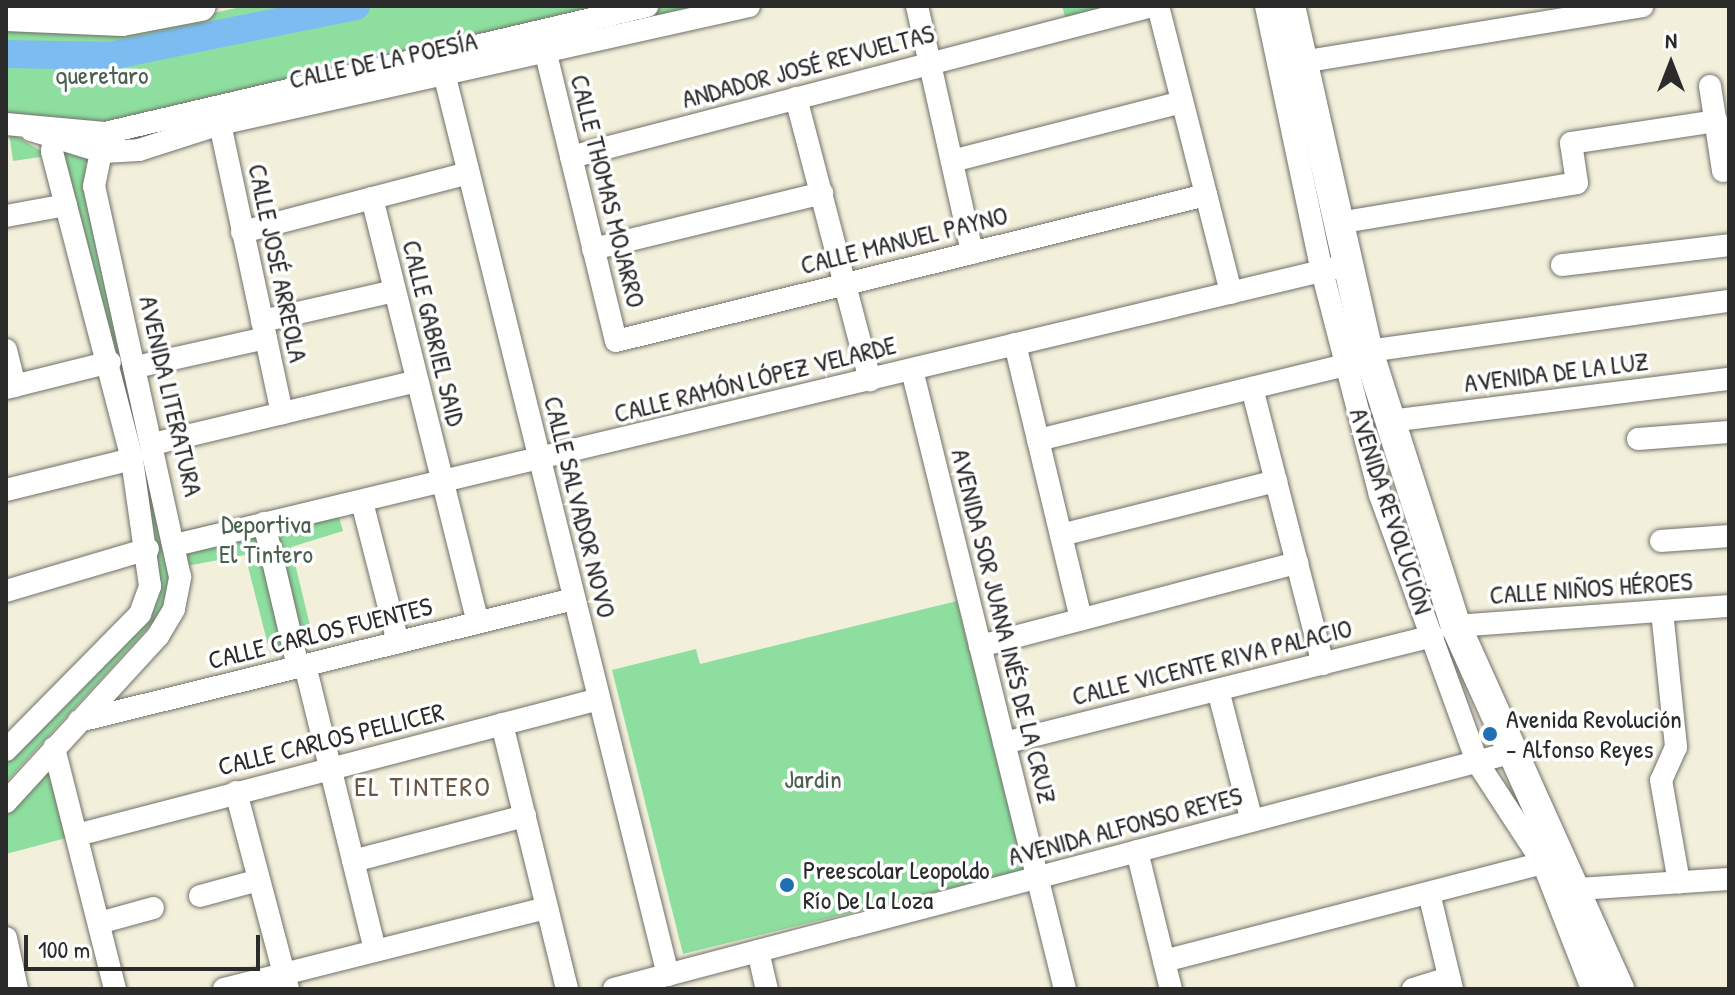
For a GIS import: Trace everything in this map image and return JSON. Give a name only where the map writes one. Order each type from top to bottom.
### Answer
[{"type":"main road","points":[[6,16],[122,21],[201,6]]},
{"type":"main road","name":"AVENIDA REVOLUCIÓN","points":[[1290,6],[1338,223],[1334,268],[1357,358],[1390,421],[1445,631],[1578,889],[1619,989]]},
{"type":"street","name":"CALLE DE LA POESÍA","points":[[104,143],[439,53],[647,6]]},
{"type":"street","name":"CALLE DE LA POESÍA","points":[[6,124],[139,150],[220,124],[546,54],[749,6]]},
{"type":"street","points":[[917,6],[972,253]]},
{"type":"street","points":[[1155,6],[1231,293]]},
{"type":"street","name":"ANDADOR JOSÉ REVUELTAS","points":[[571,157],[1155,6]]},
{"type":"street","name":"AVENIDA REVOLUCIÓN","points":[[1266,6],[1334,268]]},
{"type":"street","points":[[1301,62],[1642,6]]},
{"type":"street","name":"CALLE SALVADOR NOVO","points":[[439,53],[668,975]]},
{"type":"street","name":"CALLE THOMAS MOJARRO","points":[[546,54],[616,341]]},
{"type":"street","points":[[1710,86],[1723,171]]},
{"type":"street","points":[[796,98],[870,380]]},
{"type":"street","points":[[952,161],[1182,102]]},
{"type":"street","points":[[1338,223],[1577,183],[1571,143],[1716,121]]},
{"type":"street","name":"CALLE JOSÉ ARREOLA","points":[[220,124],[282,413]]},
{"type":"street","name":"AVENIDA LITERATURA","points":[[6,750],[140,614],[150,586],[148,549],[132,459],[110,362],[46,134]]},
{"type":"street","name":"AVENIDA LITERATURA","points":[[6,802],[174,609],[180,577],[94,186],[104,143]]},
{"type":"street","points":[[242,232],[468,173]]},
{"type":"street","points":[[593,249],[822,193]]},
{"type":"street","name":"CALLE MANUEL PAYNO","points":[[616,341],[1206,195]]},
{"type":"street","name":"CALLE GABRIEL SAID","points":[[372,198],[478,622]]},
{"type":"street","points":[[6,216],[66,205]]},
{"type":"street","points":[[1562,265],[1729,245]]},
{"type":"street","name":"CALLE RAMÓN LÓPEZ VELARDE","points":[[175,545],[1334,268]]},
{"type":"street","points":[[136,367],[394,291]]},
{"type":"street","points":[[1038,440],[1252,388],[1357,358],[1729,301]]},
{"type":"street","points":[[1015,344],[1081,619]]},
{"type":"street","points":[[6,350],[10,387],[110,362]]},
{"type":"street","name":"AVENIDA REVOLUCIÓN","points":[[1357,358],[1380,495],[1445,631],[1477,762],[1543,863],[1592,989]]},
{"type":"street","name":"AVENIDA SOR JUANA INÉS DE LA CRUZ","points":[[912,370],[1065,989]]},
{"type":"street","name":"AVENIDA DE LA LUZ","points":[[1390,421],[1729,379]]},
{"type":"street","points":[[153,444],[417,381]]},
{"type":"street","points":[[1252,388],[1323,664]]},
{"type":"street","points":[[1638,439],[1729,432]]},
{"type":"street","points":[[6,490],[132,459]]},
{"type":"street","points":[[1061,535],[1276,481]]},
{"type":"street","points":[[362,502],[398,642]]},
{"type":"street","points":[[264,523],[330,766],[375,951]]},
{"type":"street","points":[[1661,541],[1729,536]]},
{"type":"street","points":[[6,591],[148,549]]},
{"type":"street","points":[[980,646],[1297,563]]},
{"type":"street","name":"CALLE CARLOS FUENTES","points":[[79,721],[574,599]]},
{"type":"street","name":"CALLE NIÑOS HÉROES","points":[[1445,631],[1729,606]]},
{"type":"street","points":[[1662,611],[1676,747],[1661,780],[1679,882]]},
{"type":"street","name":"CALLE VICENTE RIVA PALACIO","points":[[1004,743],[1445,631]]},
{"type":"street","points":[[1218,690],[1252,821]]},
{"type":"street","name":"CALLE CARLOS PELLICER","points":[[77,835],[330,766],[599,699]]},
{"type":"street","points":[[502,724],[567,989]]},
{"type":"street","points":[[54,748],[115,989]]},
{"type":"street","name":"AVENIDA ALFONSO REYES","points":[[614,989],[1510,753]]},
{"type":"street","points":[[236,792],[286,982]]},
{"type":"street","points":[[353,861],[525,816]]},
{"type":"street","points":[[1137,851],[1171,989]]},
{"type":"street","points":[[1164,961],[1543,863]]},
{"type":"street","points":[[1578,889],[1729,879]]},
{"type":"street","points":[[200,896],[259,880]]},
{"type":"street","points":[[1413,989],[1450,984],[1429,893]]},
{"type":"street","points":[[99,923],[153,908]]},
{"type":"street","points":[[224,989],[286,982],[375,951],[547,908]]},
{"type":"street","points":[[6,938],[17,989]]},
{"type":"street","points":[[758,951],[767,989]]},
{"type":"green space","name":"queretaro","points":[[245,6],[649,6],[105,133],[6,114],[6,8],[169,23]]},
{"type":"green space","name":"Deportiva El Tintero","points":[[668,6],[727,6],[128,144],[85,164],[173,533],[333,496],[343,531],[291,547],[314,642],[270,653],[245,555],[176,568],[164,611],[6,782],[6,752],[152,600],[54,155],[13,161],[9,132],[43,152]]},
{"type":"green space","points":[[1062,6],[1107,6],[1110,17],[1068,28]]},
{"type":"green space","name":"Jardin","points":[[957,601],[1024,870],[683,954],[612,670],[696,649],[700,664]]},
{"type":"green space","points":[[51,761],[70,837],[6,854],[6,808]]},
{"type":"waterway","points":[[6,54],[110,56],[356,6]]},
{"type":"place","name":"Avenida Revolución - Alfonso Reyes","points":[[1490,734]]},
{"type":"place","name":"Preescolar Leopoldo Río De La Loza","points":[[787,885]]},
{"type":"district","name":"EL TINTERO","points":[[423,786]]}]
